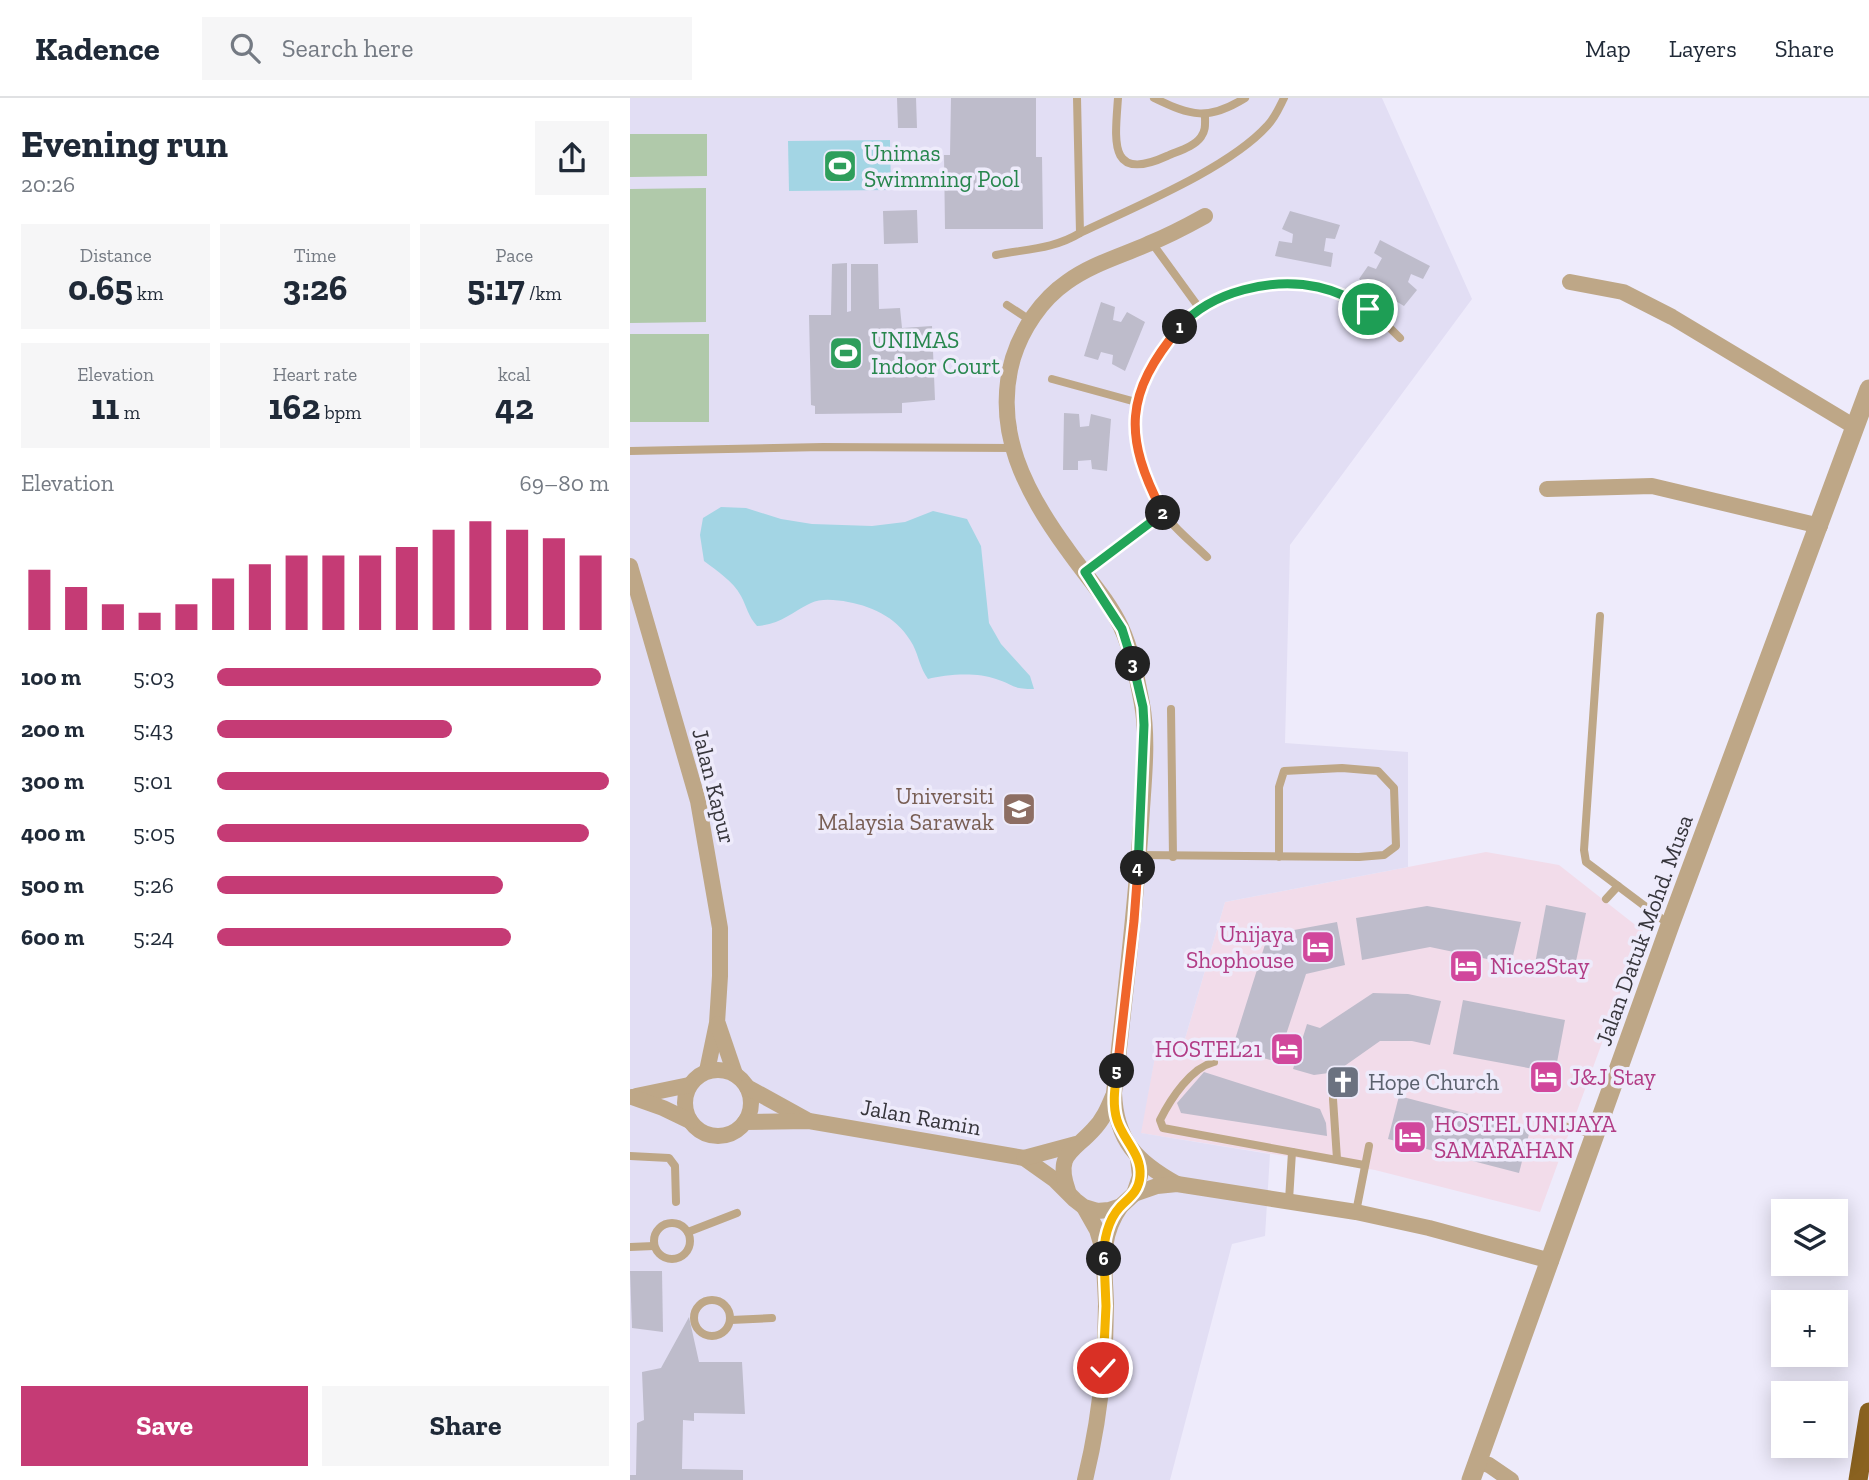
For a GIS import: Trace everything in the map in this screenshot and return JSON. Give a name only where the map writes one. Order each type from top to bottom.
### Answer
[{"type":"highway","points":[[1858,1480],[1869,1412]]},
{"type":"street","points":[[1134,1194],[1140,1176],[1134,1153],[1117,1119],[1114,1093],[1139,855],[1143,786],[1143,707],[1122,629],[1035,502],[1016,463],[1007,406],[1007,388],[1016,351],[1030,320],[1065,283],[1094,266],[1152,243],[1205,216]]},
{"type":"street","points":[[1570,282],[1623,292],[1672,317],[1855,427]]},
{"type":"street","name":"Jalan Datuk Mohd. Musa","points":[[1475,1471],[1670,925],[1868,395]]},
{"type":"street","points":[[1547,489],[1652,486],[1820,526]]},
{"type":"street","name":"Jalan Kapur","points":[[630,566],[698,800],[720,928],[717,1023],[707,1071]]},
{"type":"street","name":"Jalan Kapur","points":[[717,1023],[735,1074]]},
{"type":"street","points":[[726,1070],[735,1074],[747,1087],[751,1104],[745,1122],[727,1135],[716,1136],[697,1129],[690,1121],[684,1103],[690,1085],[697,1076],[707,1071],[726,1070]]},
{"type":"street","points":[[631,1097],[690,1085]]},
{"type":"street","name":"Jalan Ramin","points":[[747,1087],[809,1121]]},
{"type":"street","points":[[1068,1191],[1064,1166],[1068,1154],[1102,1119],[1114,1093]]},
{"type":"street","points":[[631,1097],[690,1121]]},
{"type":"street","name":"Jalan Ramin","points":[[745,1122],[809,1121],[1024,1158]]},
{"type":"street","points":[[1024,1158],[1097,1134],[1110,1135],[1121,1139],[1155,1173],[1177,1184]]},
{"type":"street","points":[[1024,1158],[1035,1164],[1084,1207],[1097,1230],[1103,1250],[1106,1306],[1103,1368],[1098,1426],[1085,1480]]},
{"type":"street","points":[[1103,1250],[1108,1228],[1121,1206],[1134,1194],[1157,1186],[1177,1184],[1356,1212],[1429,1228],[1551,1261]]},
{"type":"street","points":[[1084,1207],[1097,1211],[1121,1206]]},
{"type":"street","points":[[1475,1471],[1489,1465],[1511,1480]]},
{"type":"lane","points":[[1077,98],[1080,233]]},
{"type":"lane","points":[[1118,98],[1115,136],[1117,148],[1122,159],[1134,165],[1151,163],[1198,141],[1205,127],[1205,116]]},
{"type":"lane","points":[[1154,98],[1205,116],[1245,98]]},
{"type":"lane","points":[[996,255],[1063,243],[1186,182],[1242,148],[1266,127],[1284,98]]},
{"type":"lane","points":[[1152,243],[1200,309]]},
{"type":"lane","points":[[1207,557],[1164,514],[1147,482],[1137,448],[1134,423],[1136,402],[1142,384],[1167,343],[1185,321],[1200,309],[1226,296],[1262,286],[1316,286],[1354,300],[1400,338]]},
{"type":"lane","points":[[1007,305],[1030,320]]},
{"type":"lane","points":[[1052,379],[1136,402]]},
{"type":"lane","points":[[630,451],[823,447],[1013,448]]},
{"type":"lane","points":[[1085,572],[1164,514]]},
{"type":"lane","points":[[1600,616],[1584,850],[1586,862],[1670,925]]},
{"type":"lane","points":[[1171,709],[1173,856]]},
{"type":"lane","points":[[1139,855],[1279,857],[1384,855],[1396,846],[1394,788],[1378,771],[1342,768],[1284,771],[1279,787],[1279,857]]},
{"type":"lane","points":[[1606,899],[1618,886]]},
{"type":"lane","points":[[1214,1062],[1201,1065],[1167,1105],[1160,1120],[1163,1128],[1364,1165]]},
{"type":"lane","points":[[1333,1099],[1337,1159]]},
{"type":"lane","points":[[1554,1123],[1596,1135]]},
{"type":"lane","points":[[1356,1212],[1369,1146]]},
{"type":"lane","points":[[1283,1200],[1292,1152]]},
{"type":"lane","points":[[630,1156],[669,1158],[674,1166],[676,1202]]},
{"type":"lane","points":[[688,1232],[737,1213]]},
{"type":"lane","points":[[676,1222],[688,1232],[690,1239],[687,1251],[676,1259],[663,1257],[654,1247],[655,1234],[663,1224],[676,1222]]},
{"type":"lane","points":[[630,1247],[654,1247]]},
{"type":"lane","points":[[718,1300],[725,1304],[731,1320],[723,1334],[715,1337],[699,1332],[694,1316],[702,1302],[718,1300]]},
{"type":"lane","points":[[731,1320],[772,1318]]},
{"type":"shaded area","name":"Universiti Malaysia Sarawak","points":[[630,98],[1382,98],[1472,299],[1290,545],[1285,743],[1408,752],[1408,867],[1225,902],[1182,1049],[1157,1046],[1141,1133],[1270,1154],[1265,1236],[1232,1244],[1170,1480],[630,1480]]},
{"type":"shaded area","points":[[1486,852],[1559,865],[1643,931],[1540,1212],[1375,1170],[1140,1133],[1157,1046],[1182,1049],[1225,902]]},
{"type":"green space","points":[[630,134],[707,134],[707,176],[630,177]]},
{"type":"green space","points":[[706,188],[706,322],[630,323],[630,189]]},
{"type":"green space","points":[[630,334],[709,334],[709,422],[630,422]]},
{"type":"water","name":"Unimas Swimming Pool","points":[[890,140],[891,190],[789,191],[788,141]]},
{"type":"water","points":[[721,507],[746,508],[781,519],[812,524],[872,526],[905,522],[933,511],[967,519],[981,546],[989,623],[1001,644],[1030,676],[1034,689],[1017,687],[980,675],[928,679],[913,645],[901,628],[877,611],[858,604],[819,600],[780,620],[757,626],[734,586],[704,561],[700,535],[703,518]]},
{"type":"building","points":[[897,98],[916,98],[917,128],[898,128]]},
{"type":"building","points":[[951,98],[1036,98],[1036,157],[1042,157],[1043,229],[945,229],[944,155],[950,155]]},
{"type":"building","points":[[917,210],[918,243],[884,244],[883,211]]},
{"type":"building","points":[[1290,211],[1340,225],[1335,239],[1326,238],[1324,251],[1333,253],[1331,267],[1275,256],[1279,241],[1292,243],[1293,234],[1282,229]]},
{"type":"building","points":[[1380,240],[1430,266],[1423,279],[1411,274],[1408,282],[1417,290],[1404,306],[1359,279],[1368,266],[1376,269],[1382,258],[1374,253]]},
{"type":"building","points":[[847,263],[847,312],[851,311],[851,264],[878,264],[879,309],[900,308],[902,328],[932,326],[935,400],[902,403],[902,413],[815,414],[815,406],[811,405],[809,315],[831,315],[832,264]]},
{"type":"building","points":[[1101,302],[1115,307],[1113,320],[1121,322],[1127,312],[1145,322],[1125,371],[1112,364],[1113,355],[1101,352],[1098,360],[1084,356]]},
{"type":"building","points":[[1064,413],[1079,414],[1080,427],[1089,426],[1091,414],[1111,419],[1107,471],[1092,469],[1091,460],[1078,461],[1078,470],[1063,470]]},
{"type":"building","points":[[1546,905],[1586,913],[1573,976],[1534,969]]},
{"type":"building","points":[[1427,906],[1521,922],[1511,964],[1430,947],[1362,960],[1356,918]]},
{"type":"building","points":[[1337,922],[1345,965],[1306,974],[1277,1062],[1232,1049],[1268,935]]},
{"type":"building","points":[[1373,993],[1408,994],[1441,1001],[1430,1045],[1412,1041],[1380,1041],[1336,1072],[1314,1075],[1293,1069],[1307,1024],[1320,1028]]},
{"type":"building","points":[[1463,1000],[1565,1020],[1555,1073],[1453,1054]]},
{"type":"building","points":[[1204,1072],[1320,1109],[1326,1123],[1327,1136],[1181,1113],[1177,1103]]},
{"type":"building","points":[[1399,1096],[1530,1130],[1519,1173],[1388,1139]]},
{"type":"building","points":[[630,1271],[662,1271],[663,1332],[632,1328]]},
{"type":"building","points":[[689,1317],[699,1362],[742,1362],[745,1414],[694,1413],[694,1421],[683,1420],[682,1469],[743,1470],[743,1480],[630,1480],[630,1475],[636,1475],[637,1423],[644,1420],[642,1372],[661,1368]]},
{"type":"place","name":"Unimas Swimming Pool","points":[[840,166]]},
{"type":"place","name":"UNIMAS Indoor Court","points":[[846,353]]},
{"type":"place","name":"Universiti Malaysia Sarawak","points":[[1019,809]]},
{"type":"place","name":"Unijaya Shophouse","points":[[1318,947]]},
{"type":"place","name":"Nice2Stay","points":[[1466,966]]},
{"type":"place","name":"HOSTEL21","points":[[1287,1049]]},
{"type":"place","name":"J&J Stay","points":[[1546,1077]]},
{"type":"place","name":"Hope Church","points":[[1343,1082]]},
{"type":"place","name":"HOSTEL UNIJAYA SAMARAHAN","points":[[1410,1137]]},
{"type":"route","points":[[1103,1368],[1106,1306],[1103,1250],[1114,1216],[1134,1194],[1140,1176],[1138,1158],[1123,1135],[1117,1119],[1114,1093],[1134,921],[1143,786],[1144,725],[1135,671],[1122,629],[1085,572],[1164,514],[1147,482],[1137,448],[1134,423],[1136,402],[1151,368],[1185,321],[1210,303],[1262,286],[1316,286],[1354,300],[1368,309]]}]
